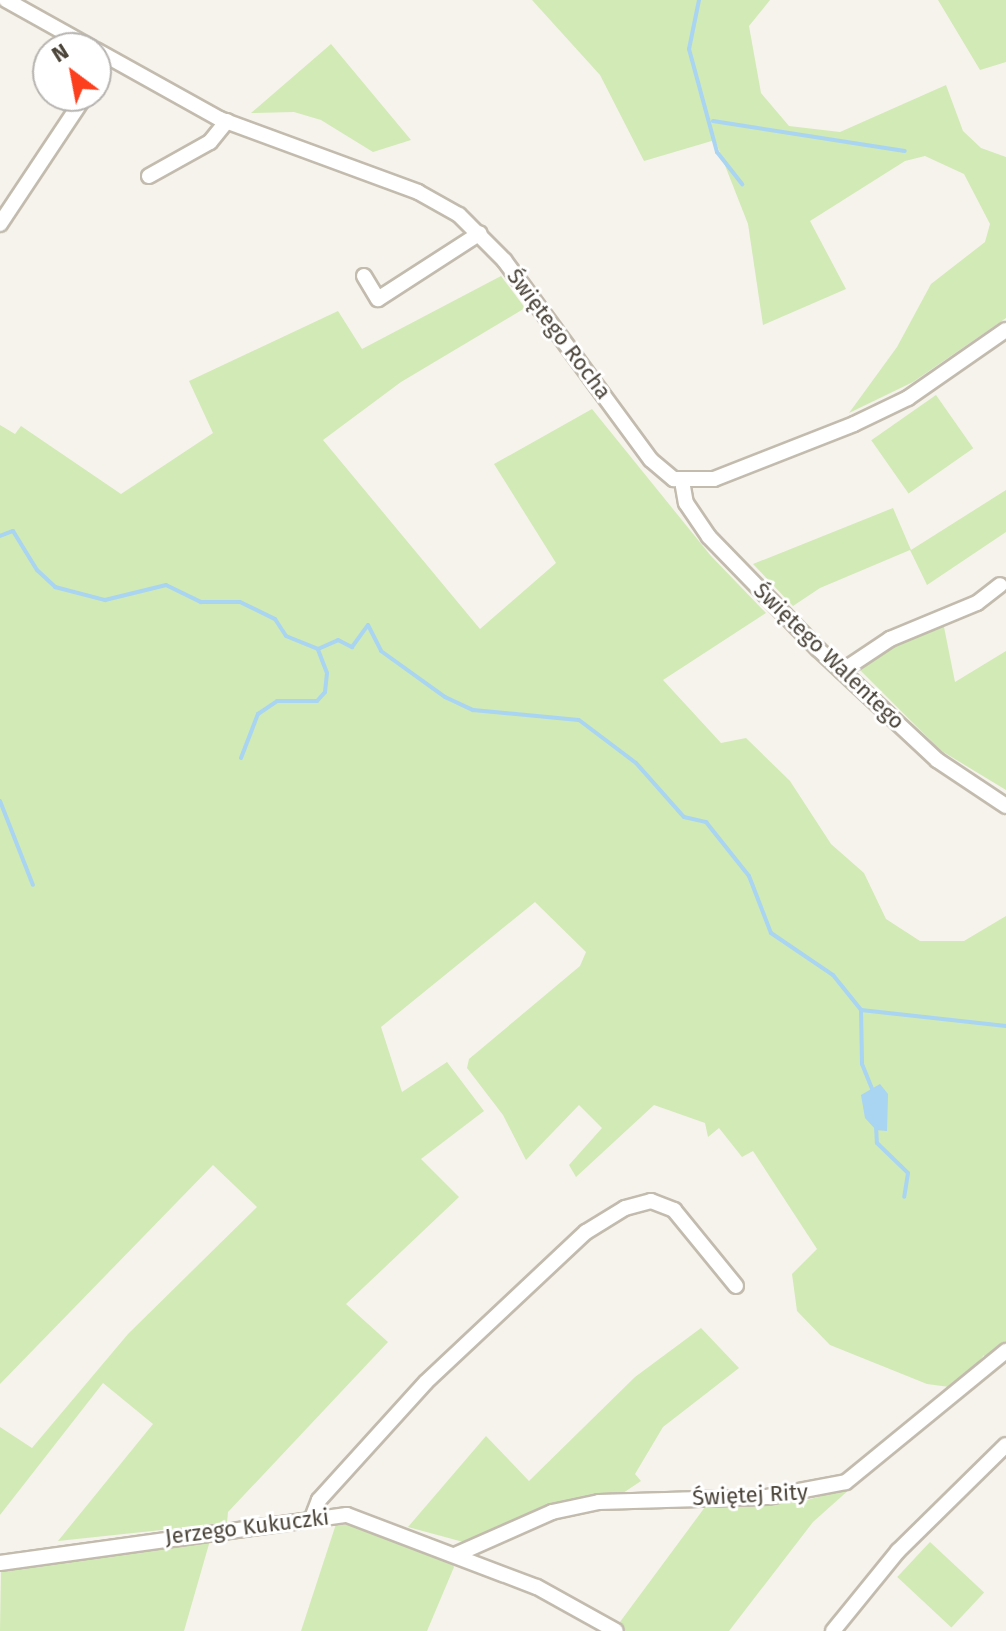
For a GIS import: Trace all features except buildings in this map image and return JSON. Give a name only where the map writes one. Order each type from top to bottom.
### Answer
[{"type":"street","name":"Świętego Rocha","points":[[6,0],[64,32]]},
{"type":"street","name":"Świętego Rocha","points":[[112,59],[227,121],[418,192],[480,233],[537,302],[651,460],[682,481]]},
{"type":"street","points":[[0,224],[74,112]]},
{"type":"street","points":[[149,176],[210,142],[227,121]]},
{"type":"street","points":[[364,276],[382,305],[480,233]]},
{"type":"street","points":[[682,481],[714,479],[877,414],[944,375],[1006,330]]},
{"type":"street","name":"Świętego Walentego","points":[[682,481],[686,503],[709,537],[842,671],[937,760],[1006,806]]},
{"type":"street","points":[[842,671],[890,639],[977,603],[1000,585]]},
{"type":"street","points":[[312,1518],[319,1500],[426,1382],[586,1232],[625,1208],[651,1201],[674,1210],[736,1286]]},
{"type":"street","name":"Świętej Rity","points":[[455,1555],[552,1512],[599,1502],[767,1497],[846,1482],[1006,1351]]},
{"type":"street","points":[[833,1631],[907,1540],[1006,1445]]},
{"type":"street","name":"Jerzego Kukuczki","points":[[0,1563],[347,1515],[537,1587],[616,1631]]},
{"type":"green space","points":[[532,0],[770,0],[749,26],[761,93],[789,126],[840,132],[946,85],[963,131],[981,148],[1006,157],[1006,318],[913,382],[849,413],[897,347],[931,284],[985,242],[990,224],[964,174],[925,156],[905,161],[810,221],[846,289],[763,325],[748,224],[715,140],[644,161],[600,75]]},
{"type":"green space","points":[[938,0],[1006,0],[1006,62],[980,70]]},
{"type":"green space","points":[[331,44],[411,140],[373,152],[321,120],[294,112],[251,113]]},
{"type":"green space","points":[[501,276],[525,308],[401,382],[323,440],[480,629],[556,563],[494,464],[592,409],[711,556],[766,613],[663,680],[721,743],[746,738],[790,781],[831,844],[864,873],[886,919],[920,941],[964,941],[1006,916],[1006,1346],[986,1365],[984,1355],[957,1388],[927,1384],[830,1345],[797,1311],[792,1274],[817,1249],[753,1151],[742,1157],[719,1128],[708,1137],[705,1123],[654,1105],[576,1177],[569,1165],[602,1128],[579,1105],[526,1160],[503,1115],[467,1068],[469,1059],[580,966],[586,952],[535,902],[381,1027],[402,1092],[447,1062],[484,1111],[421,1159],[459,1197],[346,1304],[388,1342],[228,1512],[227,1523],[58,1541],[153,1424],[103,1383],[0,1515],[0,1427],[32,1448],[128,1334],[257,1207],[213,1165],[0,1384],[0,425],[15,434],[21,426],[121,494],[213,433],[189,381],[338,311],[362,349]]},
{"type":"green space","points":[[936,395],[973,448],[909,494],[871,440]]},
{"type":"green space","points":[[1006,490],[1006,532],[927,585],[910,550],[820,588],[793,606],[753,564],[893,508],[911,550]]},
{"type":"green space","points":[[943,622],[955,682],[1006,651],[1006,790],[940,750],[849,659]]},
{"type":"green space","points":[[701,1328],[739,1368],[663,1427],[635,1474],[641,1481],[620,1495],[523,1516],[467,1543],[408,1527],[486,1436],[529,1481],[635,1377]]},
{"type":"green space","points":[[851,1488],[813,1522],[729,1631],[625,1631],[617,1626],[708,1503],[807,1500]]},
{"type":"green space","points":[[336,1524],[358,1526],[450,1560],[454,1567],[427,1631],[301,1631]]},
{"type":"green space","points":[[211,1537],[184,1631],[0,1631],[1,1570]]},
{"type":"green space","points":[[930,1542],[984,1592],[951,1628],[897,1577]]},
{"type":"water","points":[[880,1084],[888,1094],[887,1131],[876,1130],[865,1118],[861,1095]]},
{"type":"waterway","points":[[699,0],[689,49],[717,152],[742,184]]},
{"type":"waterway","points":[[713,121],[905,151]]},
{"type":"waterway","points":[[0,536],[13,531],[37,570],[55,587],[105,600],[166,585],[201,602],[240,602],[275,619],[286,636],[318,649],[338,640],[352,647],[368,625],[381,651],[445,697],[473,710],[579,720],[636,763],[684,817],[706,822],[749,876],[771,933],[833,975],[861,1010],[862,1064],[872,1089]]},
{"type":"waterway","points":[[241,758],[258,714],[277,701],[317,701],[325,692],[327,673],[318,650]]},
{"type":"waterway","points":[[0,801],[33,885]]},
{"type":"waterway","points":[[861,1010],[1006,1026]]},
{"type":"waterway","points":[[876,1126],[877,1143],[908,1173],[904,1197]]}]
